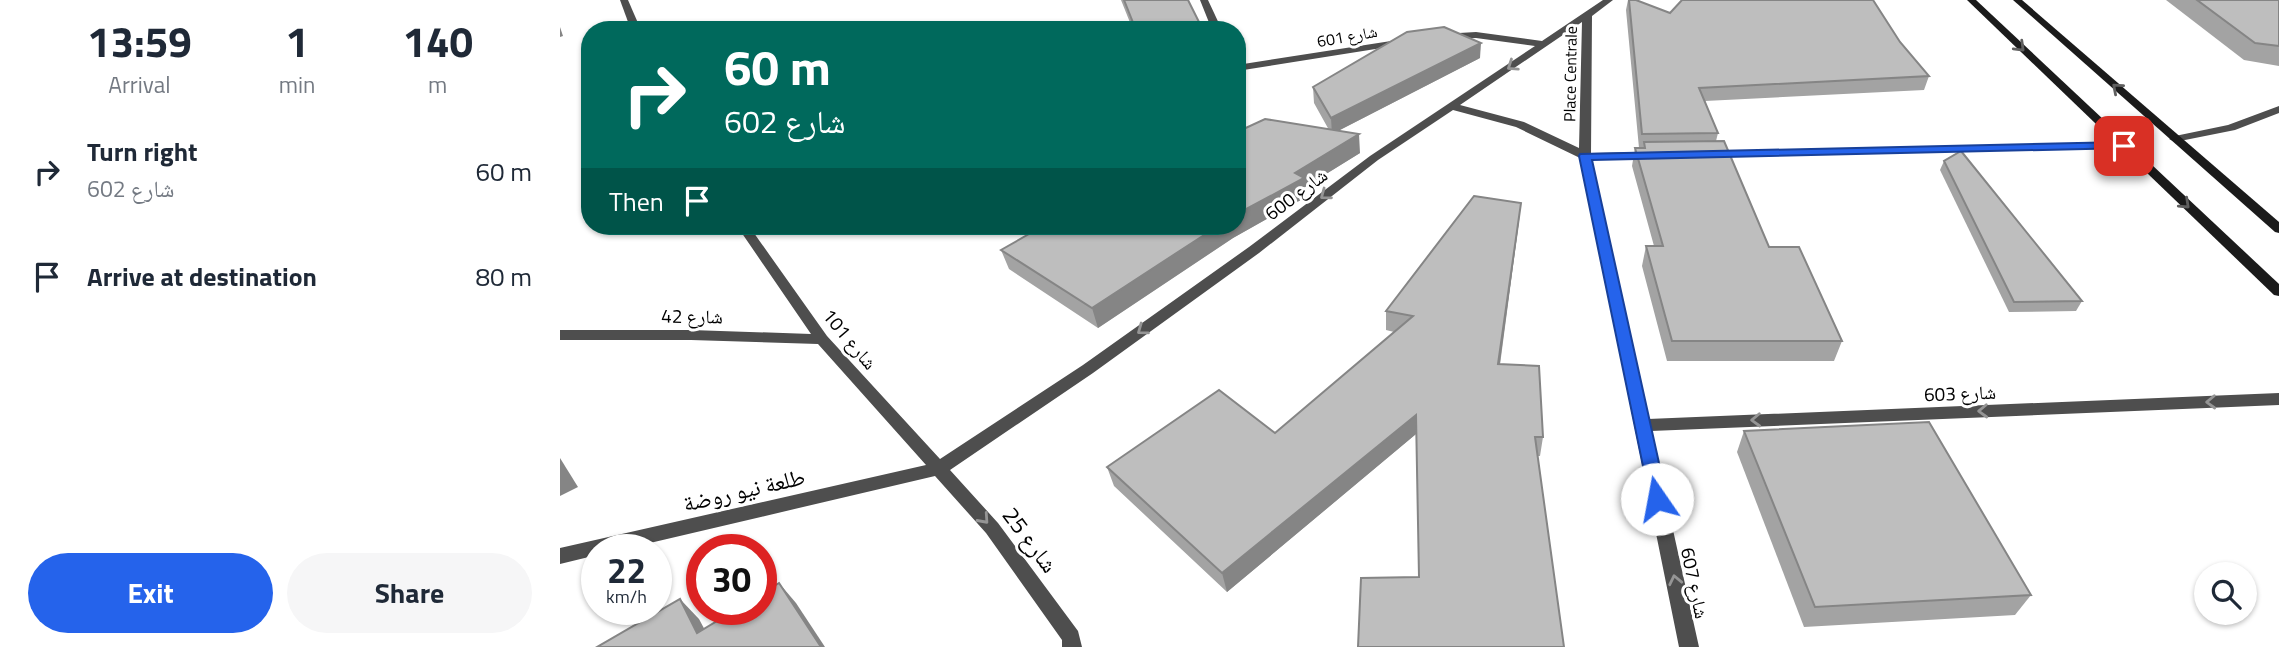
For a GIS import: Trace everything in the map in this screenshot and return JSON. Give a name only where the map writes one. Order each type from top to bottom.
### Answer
[{"type":"main road","points":[[1971,0],[2279,292]]},
{"type":"main road","points":[[2017,0],[2279,229]]},
{"type":"street","points":[[624,0],[632,21]]},
{"type":"street","points":[[1204,0],[1213,21]]},
{"type":"street","name":"شارع 600","points":[[939,469],[1099,361],[1254,250],[1374,158],[1609,0]]},
{"type":"street","name":"Place Centrale","points":[[1451,106],[1508,119],[1559,141],[1585,156],[1587,15]]},
{"type":"street","points":[[1434,37],[1476,35],[1545,44]]},
{"type":"street","name":"شارع 601","points":[[1246,67],[1413,40]]},
{"type":"street","points":[[2175,139],[2231,128],[2279,109]]},
{"type":"street","points":[[1696,154],[2124,146]]},
{"type":"street","points":[[1585,156],[1668,155]]},
{"type":"street","name":"شارع 607","points":[[1585,156],[1689,647]]},
{"type":"street","name":"شارع 101","points":[[749,235],[822,340],[939,469]]},
{"type":"street","name":"شارع 42","points":[[560,335],[691,335],[822,340]]},
{"type":"street","name":"شارع 603","points":[[1642,425],[2279,399]]},
{"type":"street","name":"طلعة نيو روضة","points":[[560,556],[939,469]]},
{"type":"street","name":"شارع 25","points":[[939,469],[992,528],[1076,644]]},
{"type":"building","points":[[1124,0],[1188,0],[1198,21],[1132,21]]},
{"type":"building","points":[[1629,0],[1636,0],[1670,13],[1682,0],[1873,0],[1900,42],[1929,76],[1699,88],[1718,133],[1642,134]]},
{"type":"building","points":[[2197,0],[2279,0],[2279,46],[2255,43]]},
{"type":"building","points":[[1444,27],[1481,43],[1331,118],[1313,87],[1407,32]]},
{"type":"building","points":[[1265,119],[1359,134],[1295,173],[1304,178],[1246,209],[1246,128]]},
{"type":"building","points":[[1724,141],[1769,247],[1799,247],[1842,341],[1672,341],[1646,246],[1663,246],[1635,148],[1645,148],[1644,142]]},
{"type":"building","points":[[1961,151],[2082,301],[2014,302],[1944,161]]},
{"type":"building","points":[[1474,196],[1521,203],[1498,364],[1539,366],[1543,437],[1535,437],[1564,647],[1358,647],[1361,578],[1419,577],[1416,415],[1222,573],[1107,467],[1219,390],[1275,433],[1413,316],[1386,311]]},
{"type":"building","points":[[1027,235],[1204,235],[1092,308],[1001,250]]},
{"type":"building","points":[[1929,422],[2031,595],[1815,607],[1744,431]]},
{"type":"building","points":[[779,583],[821,647],[597,647],[635,625],[672,625],[672,604],[680,599],[686,611],[686,625],[693,625],[697,633],[710,625],[777,625]]},
{"type":"route","points":[[1657,499],[1585,156],[2124,146]]}]
